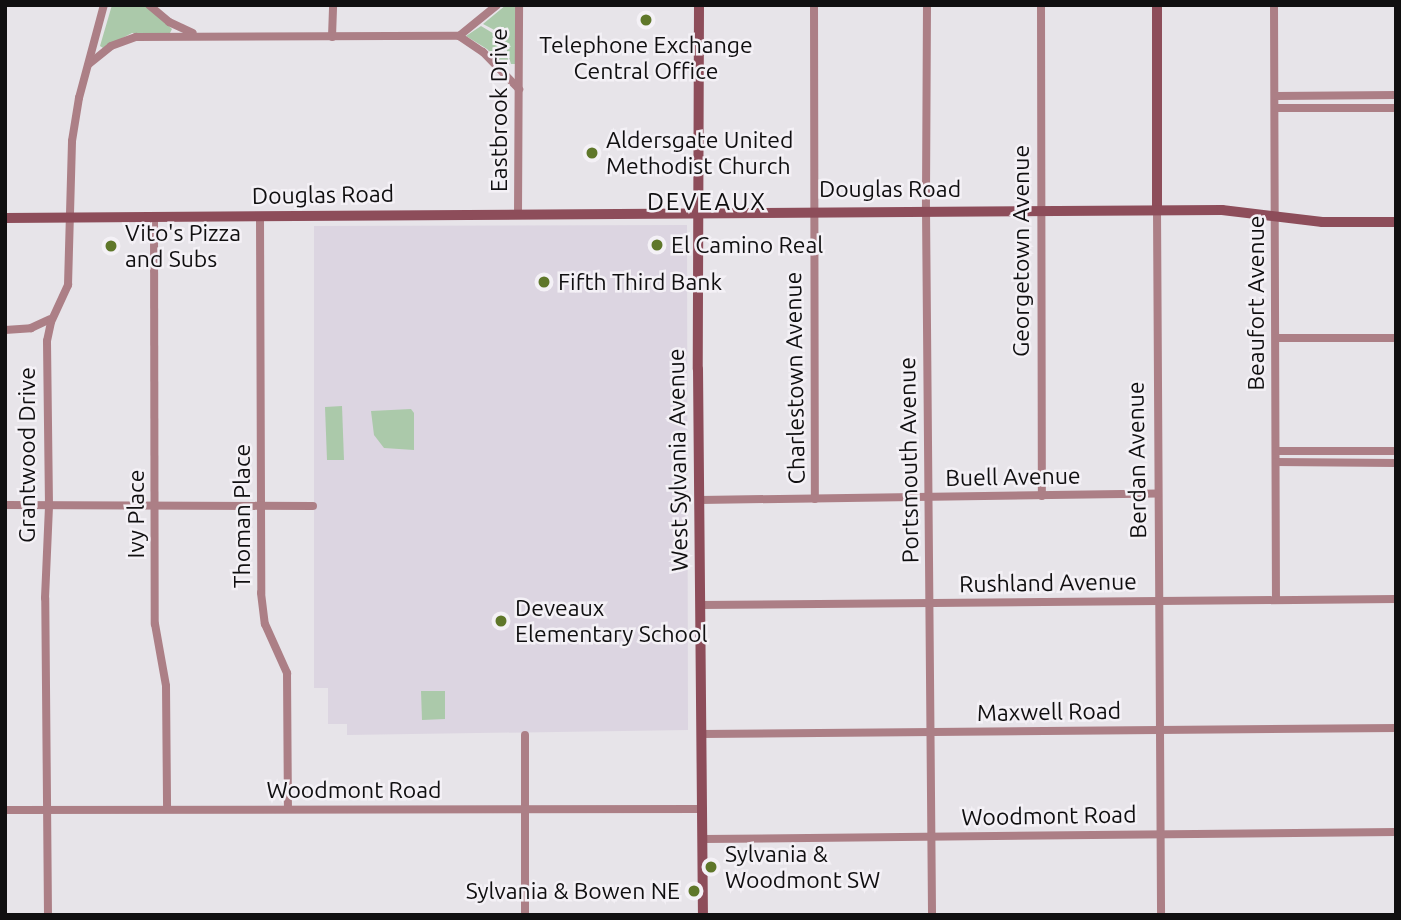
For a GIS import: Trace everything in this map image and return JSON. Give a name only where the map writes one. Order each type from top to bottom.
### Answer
[{"type":"street","name":"Grantwood Drive","points":[[48,915],[45,598],[49,506],[47,341],[53,317],[65,296],[69,278],[72,141],[87,66],[104,5]]},
{"type":"street","points":[[149,5],[176,27],[209,36]]},
{"type":"street","points":[[332,5],[332,37]]},
{"type":"street","points":[[459,36],[497,5]]},
{"type":"street","name":"Eastbrook Drive","points":[[518,214],[519,5]]},
{"type":"street","name":"West Sylvania Avenue","points":[[699,5],[703,915]]},
{"type":"street","name":"Charlestown Avenue","points":[[814,5],[812,211],[815,499]]},
{"type":"street","name":"Portsmouth Avenue","points":[[927,5],[926,209],[932,915]]},
{"type":"street","name":"Georgetown Avenue","points":[[1041,5],[1042,496]]},
{"type":"street","name":"Berdan Avenue","points":[[1157,5],[1161,915]]},
{"type":"street","name":"Beaufort Avenue","points":[[1274,5],[1276,600]]},
{"type":"street","points":[[87,66],[104,50],[129,38],[459,36],[483,52],[519,89]]},
{"type":"street","points":[[1276,96],[1396,95]]},
{"type":"street","points":[[1276,108],[1396,108]]},
{"type":"street","name":"Douglas Road","points":[[5,218],[926,209],[1222,210],[1322,222],[1396,222]]},
{"type":"street","name":"Thoman Place","points":[[260,217],[261,593],[265,624],[287,673],[288,809]]},
{"type":"street","name":"Ivy Place","points":[[154,218],[155,624],[166,686],[167,809]]},
{"type":"street","points":[[5,330],[36,327],[53,317]]},
{"type":"street","points":[[1276,338],[1396,338]]},
{"type":"street","points":[[1276,450],[1396,451]]},
{"type":"street","points":[[1276,462],[1396,463]]},
{"type":"street","name":"Buell Avenue","points":[[700,500],[1158,494]]},
{"type":"street","points":[[5,505],[313,506]]},
{"type":"street","name":"Rushland Avenue","points":[[701,605],[1396,598]]},
{"type":"street","name":"Maxwell Road","points":[[702,734],[1396,728]]},
{"type":"street","points":[[525,735],[525,915]]},
{"type":"street","name":"Woodmont Road","points":[[5,810],[703,809]]},
{"type":"street","name":"Woodmont Road","points":[[703,839],[1396,832]]},
{"type":"shaded area","points":[[687,225],[688,730],[347,735],[347,724],[328,724],[328,688],[314,688],[314,226]]},
{"type":"green space","points":[[112,5],[146,5],[172,29],[170,33],[132,33],[103,48],[100,46]]},
{"type":"green space","points":[[506,5],[516,5],[515,64],[511,64],[502,34],[483,24]]},
{"type":"green space","points":[[481,26],[501,38],[510,65],[504,67],[487,49],[466,36]]},
{"type":"green space","points":[[342,406],[344,460],[327,460],[325,407]]},
{"type":"green space","points":[[411,409],[414,413],[414,450],[384,448],[374,435],[371,411]]},
{"type":"green space","points":[[421,691],[445,691],[445,719],[422,720]]},
{"type":"place","name":"Telephone Exchange Central Office","points":[[646,20]]},
{"type":"place","name":"Aldersgate United Methodist Church","points":[[592,153]]},
{"type":"place","name":"El Camino Real","points":[[657,245]]},
{"type":"place","name":"Vito's Pizza and Subs","points":[[111,246]]},
{"type":"place","name":"Fifth Third Bank","points":[[544,282]]},
{"type":"place","name":"Deveaux Elementary School","points":[[501,621]]},
{"type":"place","name":"Sylvania & Woodmont SW","points":[[711,867]]},
{"type":"place","name":"Sylvania & Bowen NE","points":[[694,891]]},
{"type":"district","name":"DEVEAUX","points":[[707,202]]}]
